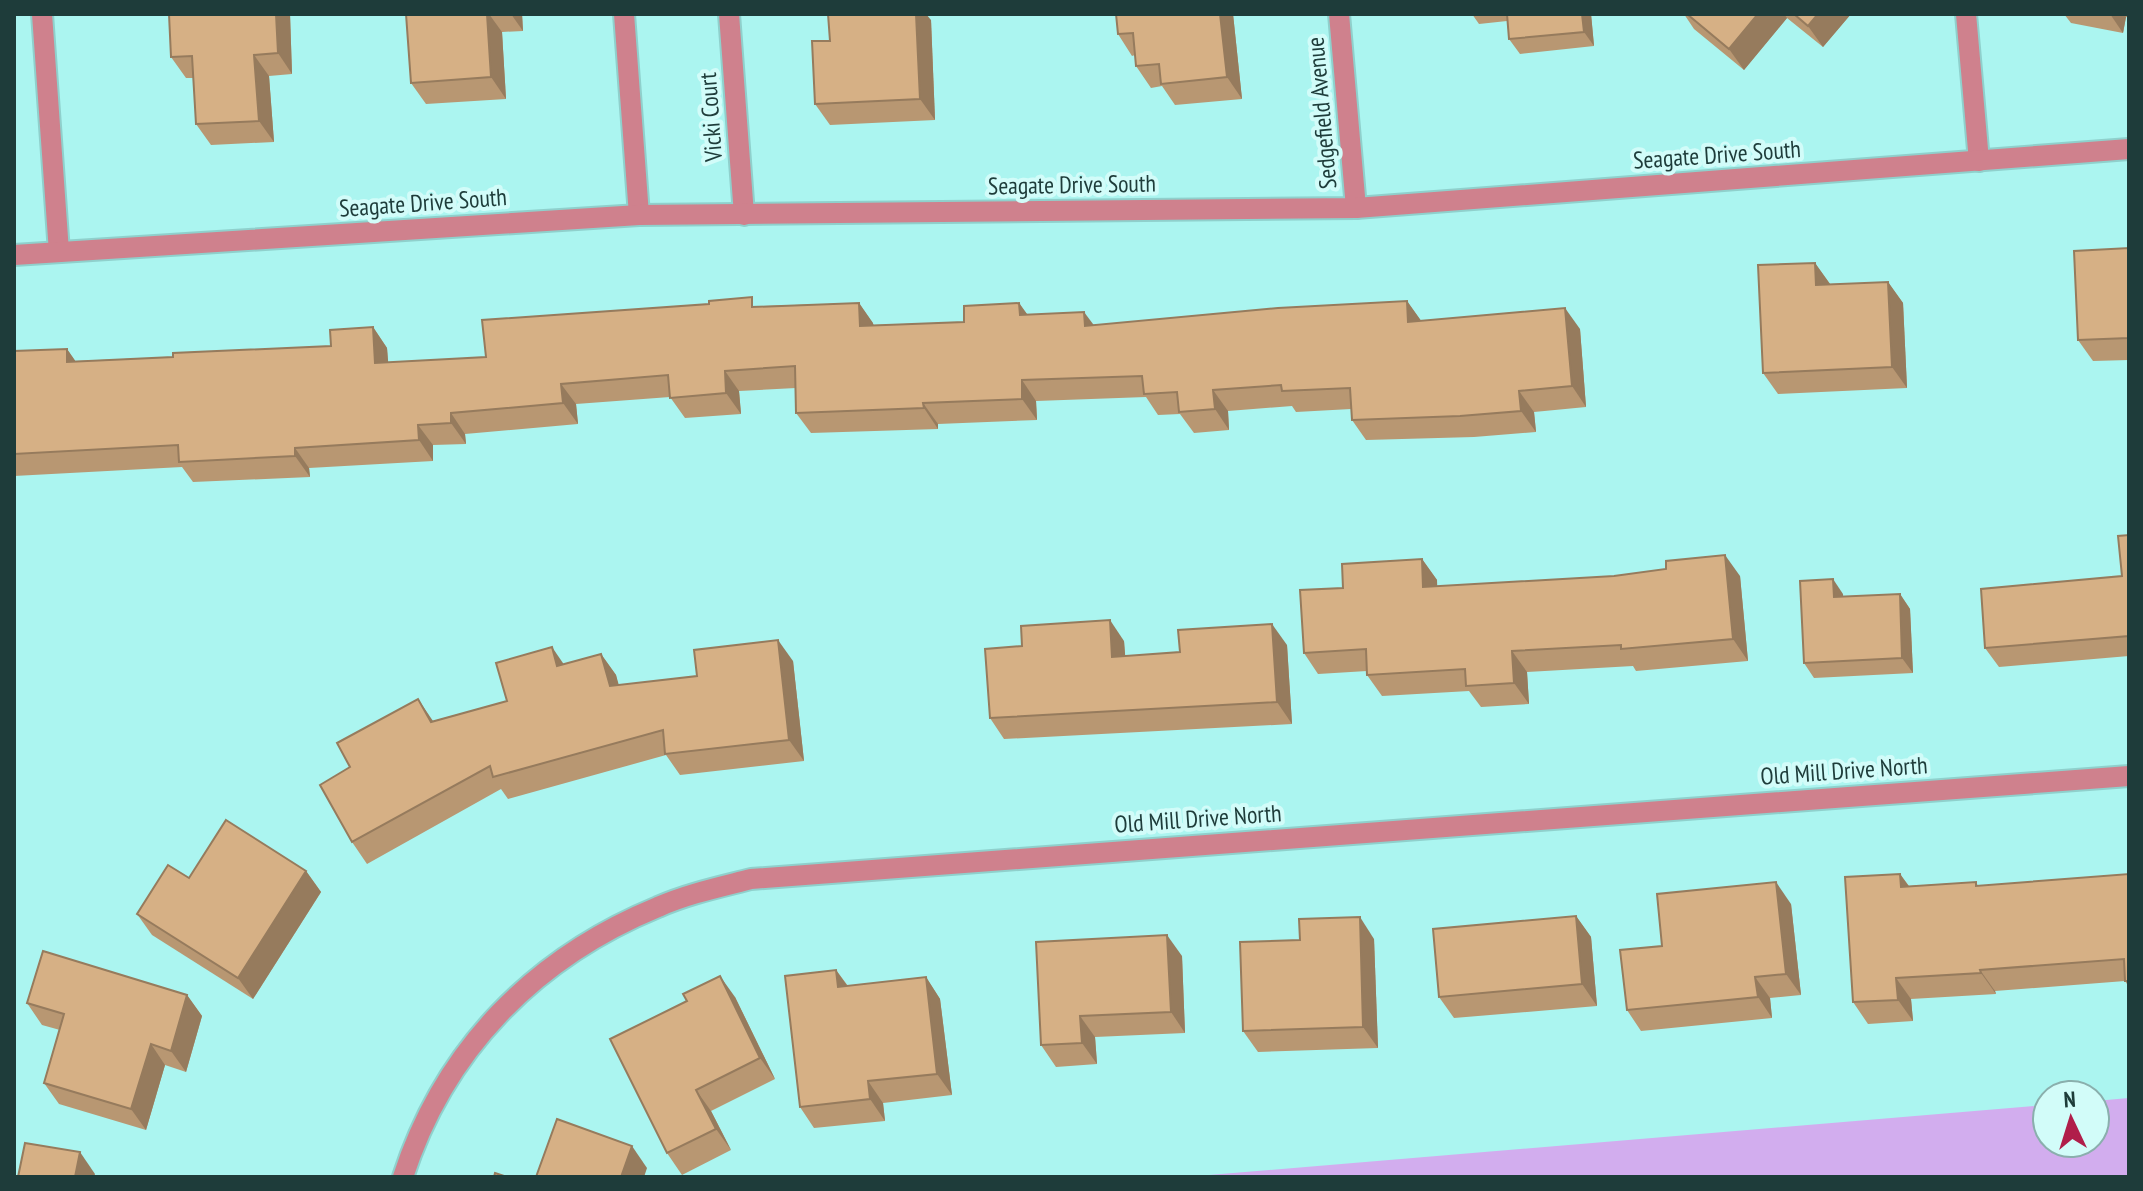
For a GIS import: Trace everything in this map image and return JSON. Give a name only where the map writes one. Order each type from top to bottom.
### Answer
[{"type":"street","points":[[42,14],[59,252]]},
{"type":"street","points":[[624,14],[639,215]]},
{"type":"street","name":"Vicki Court","points":[[729,14],[744,215]]},
{"type":"street","name":"Sedgefield Avenue","points":[[1339,14],[1356,208]]},
{"type":"street","points":[[1966,14],[1979,161]]},
{"type":"street","name":"Seagate Drive South","points":[[14,255],[639,215],[1356,208],[2129,149]]},
{"type":"street","name":"Old Mill Drive North","points":[[403,1177],[431,1107],[456,1062],[524,989],[569,955],[659,906],[751,879],[2129,776]]},
{"type":"shaded area","points":[[2129,1098],[2129,1177],[1185,1177],[2031,1106],[2031,1159],[2111,1159],[2111,1100]]},
{"type":"building","points":[[169,14],[276,14],[278,53],[254,55],[259,121],[196,124],[192,56],[171,57]]},
{"type":"building","points":[[406,14],[487,14],[491,77],[411,83]]},
{"type":"building","points":[[828,14],[916,14],[920,99],[815,104],[812,41],[830,41]]},
{"type":"building","points":[[1116,14],[1220,14],[1227,77],[1161,84],[1159,64],[1136,66],[1133,33],[1118,34]]},
{"type":"building","points":[[1507,14],[1582,14],[1584,32],[1509,39]]},
{"type":"building","points":[[1687,14],[1758,14],[1729,49]]},
{"type":"building","points":[[1794,14],[1818,14],[1808,26]]},
{"type":"building","points":[[2129,248],[2129,338],[2078,340],[2074,251]]},
{"type":"building","points":[[1815,263],[1816,285],[1888,282],[1892,367],[1763,373],[1758,265]]},
{"type":"building","points":[[752,297],[752,307],[859,303],[860,326],[964,322],[964,306],[1019,303],[1020,315],[1084,312],[1085,326],[1278,308],[1407,301],[1408,322],[1565,308],[1572,386],[1519,391],[1521,411],[1352,420],[1350,388],[1282,391],[1281,385],[1213,390],[1215,409],[1179,412],[1177,392],[1144,394],[1142,376],[1022,380],[1022,399],[923,403],[924,408],[796,413],[795,366],[725,371],[726,393],[670,398],[668,375],[561,384],[563,403],[451,413],[451,423],[418,425],[419,440],[295,448],[295,456],[179,462],[178,445],[14,454],[14,351],[67,349],[67,362],[173,357],[173,353],[331,346],[330,330],[373,327],[375,363],[486,357],[482,320],[709,304],[709,301]]},
{"type":"building","points":[[2129,535],[2129,636],[1985,648],[1981,589],[2122,576],[2118,536]]},
{"type":"building","points":[[1725,555],[1733,639],[1621,649],[1621,645],[1512,651],[1514,683],[1466,686],[1465,669],[1367,675],[1366,649],[1304,653],[1300,590],[1343,588],[1342,564],[1422,559],[1423,587],[1614,576],[1666,569],[1666,561]]},
{"type":"building","points":[[1833,579],[1834,597],[1900,594],[1902,658],[1804,663],[1800,581]]},
{"type":"building","points":[[1110,620],[1112,657],[1180,652],[1178,630],[1272,624],[1277,702],[990,718],[985,649],[1022,646],[1021,626]]},
{"type":"building","points":[[778,640],[789,740],[665,754],[663,730],[493,777],[490,766],[352,842],[320,785],[350,767],[337,743],[418,699],[431,722],[507,701],[496,663],[552,647],[557,666],[601,654],[610,686],[697,676],[694,650]]},
{"type":"building","points":[[226,820],[306,871],[238,978],[137,914],[168,865],[189,878]]},
{"type":"building","points":[[1900,874],[1901,887],[1976,882],[1976,886],[2129,874],[2129,981],[2125,981],[2124,959],[1896,978],[1898,1000],[1853,1002],[1845,877]]},
{"type":"building","points":[[1776,882],[1786,974],[1755,977],[1758,997],[1627,1010],[1620,950],[1662,946],[1657,894]]},
{"type":"building","points":[[1576,916],[1582,984],[1439,997],[1433,929]]},
{"type":"building","points":[[1360,917],[1363,1027],[1243,1031],[1240,942],[1300,940],[1299,919]]},
{"type":"building","points":[[1167,935],[1171,1012],[1080,1016],[1082,1043],[1041,1045],[1036,942]]},
{"type":"building","points":[[43,951],[187,995],[171,1051],[151,1044],[131,1109],[44,1083],[64,1014],[27,1003]]},
{"type":"building","points":[[836,970],[838,987],[926,977],[937,1074],[868,1081],[870,1099],[800,1107],[785,976]]},
{"type":"building","points":[[720,976],[760,1058],[696,1090],[716,1129],[667,1153],[610,1039],[687,1001],[683,994]]},
{"type":"building","points":[[557,1119],[632,1146],[621,1177],[536,1177]]},
{"type":"building","points":[[25,1143],[80,1152],[75,1177],[18,1177]]}]
